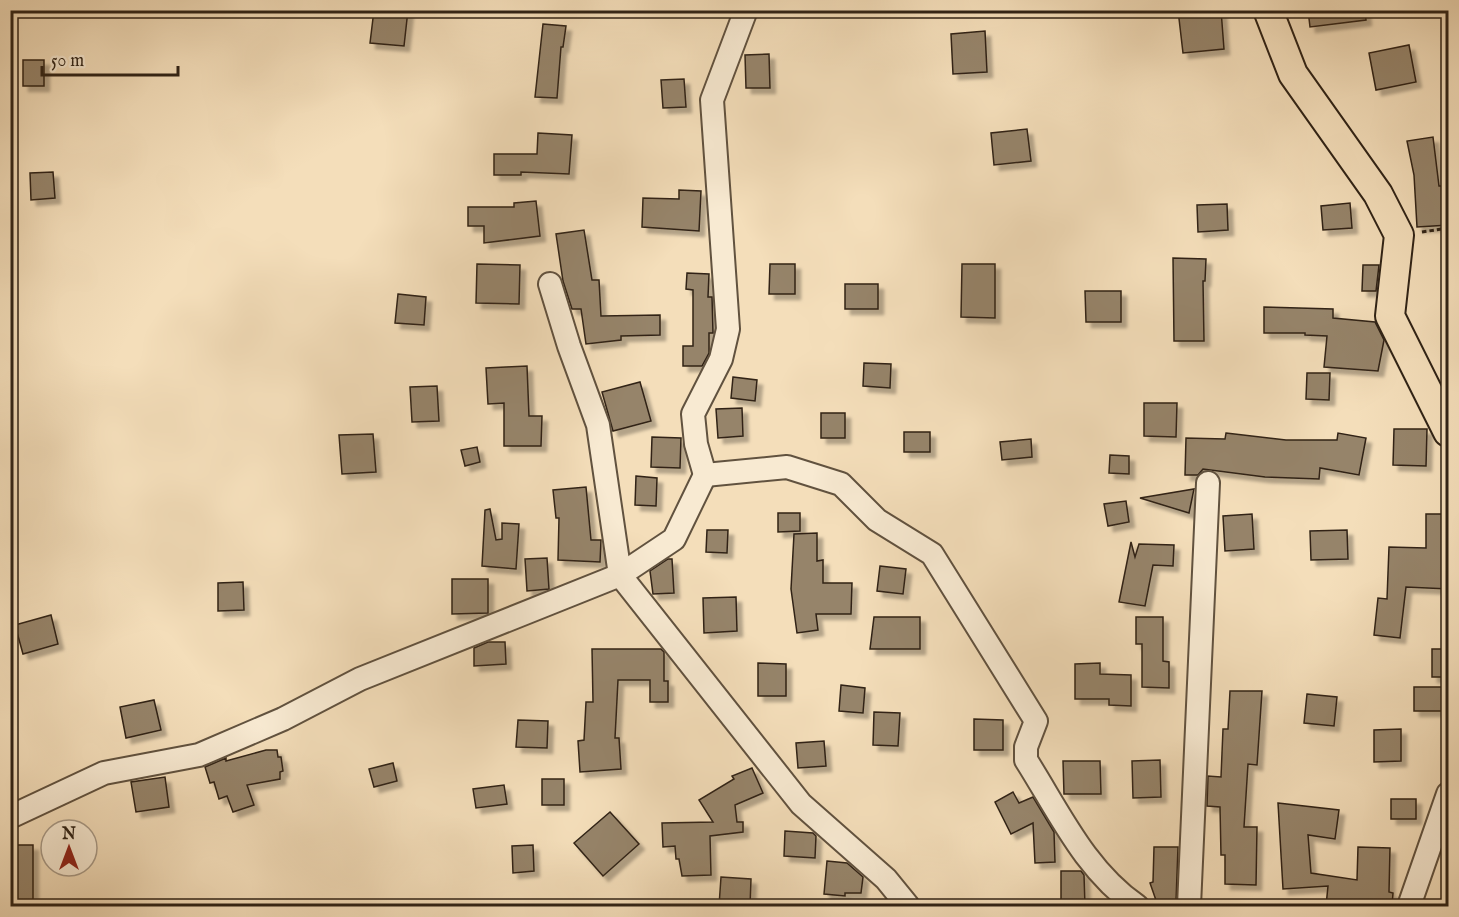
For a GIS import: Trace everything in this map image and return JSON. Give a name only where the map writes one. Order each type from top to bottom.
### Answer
[{"type":"main road","points":[[1268,10],[1293,74],[1378,194],[1400,235],[1390,316],[1449,432]]},
{"type":"street","points":[[10,817],[104,773],[199,755],[284,719],[360,679],[620,576],[674,539],[705,475],[696,444],[693,414],[721,359],[728,328],[712,100],[746,10]]},
{"type":"street","points":[[550,284],[569,346],[598,425],[620,576],[801,804],[886,879],[908,906]]},
{"type":"street","points":[[705,475],[787,467],[841,484],[877,520],[932,554],[1036,721],[1026,747],[1026,760],[1067,831],[1096,869],[1122,896],[1137,906]]},
{"type":"street","points":[[1189,906],[1208,483]]},
{"type":"street","points":[[1409,906],[1449,794]]},
{"type":"path","points":[[1400,235],[1449,228]]},
{"type":"building","points":[[374,10],[408,10],[404,46],[370,43]]},
{"type":"building","points":[[1178,10],[1221,10],[1224,49],[1183,53]]},
{"type":"building","points":[[1308,10],[1365,10],[1366,20],[1310,27]]},
{"type":"building","points":[[543,24],[566,26],[563,47],[561,47],[557,98],[535,97]]},
{"type":"building","points":[[985,31],[987,72],[953,74],[951,34]]},
{"type":"building","points":[[1409,45],[1416,82],[1376,90],[1369,53]]},
{"type":"building","points":[[769,54],[770,88],[746,88],[745,55]]},
{"type":"building","points":[[23,60],[44,60],[44,86],[23,86]]},
{"type":"building","points":[[684,79],[686,107],[663,108],[661,80]]},
{"type":"building","points":[[1027,129],[1031,161],[994,165],[991,133]]},
{"type":"building","points":[[538,133],[572,135],[569,174],[521,172],[521,175],[494,175],[494,154],[537,154]]},
{"type":"building","points":[[1433,137],[1439,186],[1449,186],[1449,225],[1417,227],[1414,175],[1407,141]]},
{"type":"building","points":[[53,172],[55,198],[31,200],[30,173]]},
{"type":"building","points":[[679,190],[701,191],[699,231],[642,227],[643,198],[679,199]]},
{"type":"building","points":[[536,201],[540,236],[484,243],[484,226],[468,226],[468,207],[514,207],[514,203]]},
{"type":"building","points":[[1350,203],[1352,228],[1323,230],[1321,206]]},
{"type":"building","points":[[1227,204],[1228,230],[1198,232],[1197,205]]},
{"type":"building","points":[[584,230],[592,280],[599,280],[601,316],[660,315],[660,335],[621,336],[621,340],[586,344],[581,309],[572,309],[563,281],[556,234]]},
{"type":"building","points":[[1173,258],[1206,259],[1205,281],[1203,281],[1204,341],[1174,341]]},
{"type":"building","points":[[477,264],[520,265],[519,304],[476,303]]},
{"type":"building","points":[[770,264],[795,264],[795,294],[769,294]]},
{"type":"building","points":[[962,264],[995,264],[995,318],[961,317]]},
{"type":"building","points":[[1363,265],[1379,265],[1376,291],[1362,291]]},
{"type":"building","points":[[687,273],[709,274],[708,297],[712,297],[713,333],[709,333],[709,353],[702,366],[683,366],[683,346],[693,346],[693,290],[686,289]]},
{"type":"building","points":[[845,284],[878,284],[878,309],[845,309]]},
{"type":"building","points":[[1085,291],[1121,291],[1121,322],[1086,322]]},
{"type":"building","points":[[398,294],[426,297],[424,325],[395,323]]},
{"type":"building","points":[[1264,307],[1333,309],[1333,318],[1375,322],[1384,340],[1378,371],[1324,367],[1327,336],[1305,335],[1305,333],[1264,333]]},
{"type":"building","points":[[864,363],[891,364],[890,388],[863,386]]},
{"type":"building","points":[[527,366],[529,416],[542,416],[541,446],[504,446],[504,403],[488,404],[486,368]]},
{"type":"building","points":[[1307,373],[1330,373],[1329,400],[1306,399]]},
{"type":"building","points":[[733,377],[757,380],[755,401],[731,398]]},
{"type":"building","points":[[640,382],[651,421],[613,431],[602,392]]},
{"type":"building","points":[[437,386],[439,421],[412,422],[410,387]]},
{"type":"building","points":[[1144,403],[1177,403],[1176,437],[1144,436]]},
{"type":"building","points":[[742,408],[743,436],[718,438],[716,409]]},
{"type":"building","points":[[821,413],[845,413],[845,438],[821,438]]},
{"type":"building","points":[[1394,429],[1427,429],[1426,466],[1393,465]]},
{"type":"building","points":[[904,432],[930,432],[930,452],[904,452]]},
{"type":"building","points":[[1226,433],[1286,440],[1337,440],[1338,433],[1366,438],[1359,475],[1320,468],[1319,479],[1265,477],[1203,469],[1198,475],[1185,475],[1186,438],[1225,439]]},
{"type":"building","points":[[373,434],[376,472],[342,474],[339,435]]},
{"type":"building","points":[[652,437],[681,438],[680,468],[651,467]]},
{"type":"building","points":[[1031,439],[1032,457],[1002,460],[1000,442]]},
{"type":"building","points":[[477,447],[480,462],[465,466],[461,450]]},
{"type":"building","points":[[1110,455],[1129,456],[1129,474],[1109,473]]},
{"type":"building","points":[[636,476],[657,478],[656,506],[635,505]]},
{"type":"building","points":[[586,487],[591,540],[601,540],[600,562],[558,560],[559,518],[556,518],[553,490]]},
{"type":"building","points":[[1194,489],[1189,513],[1140,498]]},
{"type":"building","points":[[1126,501],[1129,522],[1108,526],[1104,504]]},
{"type":"building","points":[[490,509],[496,540],[502,539],[502,523],[519,524],[516,569],[482,566],[485,510]]},
{"type":"building","points":[[778,513],[800,513],[800,531],[778,532]]},
{"type":"building","points":[[1252,514],[1254,549],[1225,551],[1223,516]]},
{"type":"building","points":[[1426,514],[1449,514],[1449,589],[1406,587],[1400,638],[1374,635],[1378,598],[1387,599],[1389,547],[1426,548]]},
{"type":"building","points":[[707,530],[728,530],[727,553],[706,552]]},
{"type":"building","points":[[1347,530],[1348,559],[1311,560],[1310,531]]},
{"type":"building","points":[[817,533],[817,561],[823,560],[823,583],[852,583],[851,614],[816,614],[818,630],[797,633],[791,589],[794,534]]},
{"type":"building","points":[[1131,542],[1135,557],[1139,544],[1174,545],[1173,566],[1153,565],[1145,606],[1119,602]]},
{"type":"building","points":[[547,558],[549,589],[527,591],[525,559]]},
{"type":"building","points":[[668,559],[672,559],[674,593],[653,594],[650,571]]},
{"type":"building","points":[[880,566],[906,569],[903,594],[877,591]]},
{"type":"building","points":[[452,579],[488,579],[488,613],[452,614]]},
{"type":"building","points":[[243,582],[244,610],[218,611],[218,583]]},
{"type":"building","points":[[736,597],[737,631],[704,633],[703,598]]},
{"type":"building","points":[[51,615],[58,644],[23,654],[15,625]]},
{"type":"building","points":[[874,617],[920,617],[920,649],[870,649]]},
{"type":"building","points":[[1136,617],[1163,617],[1163,661],[1169,662],[1169,688],[1142,687],[1142,644],[1136,644]]},
{"type":"building","points":[[488,642],[505,642],[506,664],[474,666],[474,648]]},
{"type":"building","points":[[592,649],[661,649],[664,652],[664,681],[668,681],[668,702],[650,702],[650,680],[618,680],[615,738],[619,738],[621,769],[580,772],[578,741],[584,740],[586,702],[593,702]]},
{"type":"building","points":[[1432,649],[1449,649],[1449,677],[1432,677]]},
{"type":"building","points":[[758,663],[786,664],[786,696],[758,696]]},
{"type":"building","points":[[1100,663],[1100,674],[1131,675],[1131,706],[1109,705],[1109,699],[1075,699],[1075,664]]},
{"type":"building","points":[[841,685],[865,688],[863,713],[839,711]]},
{"type":"building","points":[[1414,687],[1443,687],[1443,711],[1414,711]]},
{"type":"building","points":[[1230,691],[1262,691],[1257,765],[1248,764],[1244,827],[1257,827],[1256,885],[1225,884],[1225,855],[1221,855],[1220,807],[1207,806],[1208,776],[1221,777],[1223,729],[1228,729]]},
{"type":"building","points":[[1307,694],[1337,697],[1334,726],[1304,723]]},
{"type":"building","points":[[154,700],[161,730],[126,738],[120,707]]},
{"type":"building","points":[[874,712],[900,713],[898,746],[873,745]]},
{"type":"building","points":[[974,719],[1003,720],[1003,750],[974,750]]},
{"type":"building","points":[[518,720],[548,721],[547,748],[516,747]]},
{"type":"building","points":[[1401,729],[1401,761],[1374,762],[1374,730]]},
{"type":"building","points":[[824,741],[826,766],[798,768],[796,743]]},
{"type":"building","points":[[266,750],[277,750],[278,757],[281,757],[283,771],[280,772],[280,779],[247,785],[254,805],[233,812],[227,796],[219,799],[214,782],[210,783],[205,767],[226,758],[226,761]]},
{"type":"building","points":[[1160,760],[1161,797],[1133,798],[1132,761]]},
{"type":"building","points":[[1063,761],[1100,761],[1101,794],[1064,794]]},
{"type":"building","points":[[393,763],[397,781],[374,787],[369,769]]},
{"type":"building","points":[[752,768],[763,793],[735,805],[737,822],[743,822],[743,832],[710,836],[711,875],[682,876],[679,859],[676,859],[675,846],[663,847],[662,823],[713,822],[699,800],[734,779],[732,776]]},
{"type":"building","points":[[165,777],[169,807],[136,812],[131,782]]},
{"type":"building","points":[[542,779],[564,779],[564,805],[542,805]]},
{"type":"building","points":[[504,785],[507,804],[476,808],[473,789]]},
{"type":"building","points":[[1013,792],[1019,803],[1033,797],[1054,832],[1055,862],[1035,863],[1033,823],[1011,834],[995,802]]},
{"type":"building","points":[[1391,799],[1416,799],[1416,819],[1391,819]]},
{"type":"building","points":[[1278,803],[1339,810],[1335,839],[1308,835],[1311,873],[1357,880],[1358,847],[1390,848],[1389,892],[1393,893],[1392,906],[1326,906],[1328,886],[1283,889]]},
{"type":"building","points":[[610,812],[639,844],[603,876],[574,843]]},
{"type":"building","points":[[785,831],[813,833],[816,836],[815,858],[784,856]]},
{"type":"building","points":[[10,845],[33,845],[33,905],[10,904]]},
{"type":"building","points":[[533,845],[534,871],[513,873],[512,846]]},
{"type":"building","points":[[1154,847],[1178,847],[1176,901],[1158,906],[1150,883],[1153,882]]},
{"type":"building","points":[[827,861],[847,863],[863,877],[861,893],[845,893],[845,896],[824,894]]},
{"type":"building","points":[[1061,871],[1081,871],[1084,875],[1085,906],[1061,906]]},
{"type":"building","points":[[721,877],[751,879],[750,906],[719,906]]}]
